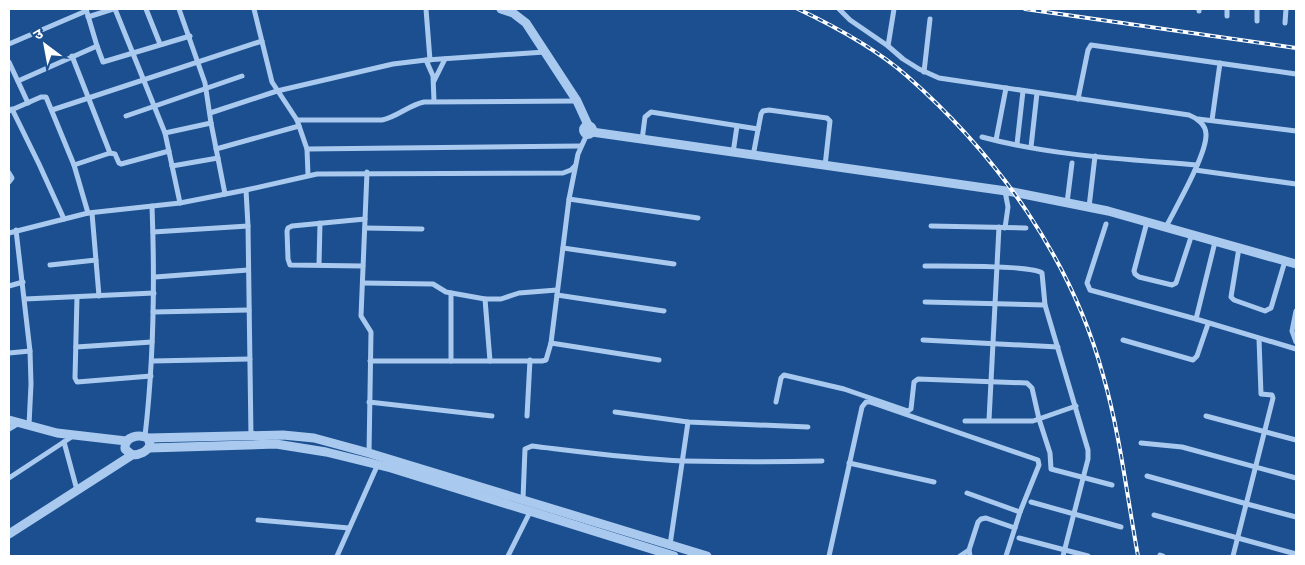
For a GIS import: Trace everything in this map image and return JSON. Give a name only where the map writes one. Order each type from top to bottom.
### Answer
[{"type":"street","points":[[69,9],[72,17]]},
{"type":"street","points":[[9,44],[72,17],[87,12],[114,9],[134,52],[165,133],[180,203]]},
{"type":"street","points":[[146,9],[160,44]]},
{"type":"street","points":[[179,9],[190,36],[206,88],[225,194]]},
{"type":"street","points":[[254,9],[271,78],[298,123],[307,149],[308,175]]},
{"type":"street","points":[[426,9],[428,60],[434,82],[434,101]]},
{"type":"street","points":[[370,361],[546,360],[551,342],[569,199],[581,146],[589,131],[577,101],[526,22],[513,13],[501,9]]},
{"type":"street","points":[[839,9],[850,20],[888,46],[903,59],[924,72],[948,81],[1189,115],[1198,119],[1296,131]]},
{"type":"street","points":[[888,46],[894,9]]},
{"type":"street","points":[[1227,9],[1227,16]]},
{"type":"street","points":[[1257,9],[1258,21]]},
{"type":"street","points":[[1286,9],[1286,24]]},
{"type":"street","points":[[87,12],[103,62],[190,36]]},
{"type":"street","points":[[924,72],[930,18]]},
{"type":"street","points":[[52,110],[262,41]]},
{"type":"street","points":[[1078,99],[1088,50],[1091,45],[1296,74]]},
{"type":"street","points":[[18,81],[97,46]]},
{"type":"street","points":[[210,113],[277,90],[393,64],[546,52]]},
{"type":"street","points":[[72,56],[110,153]]},
{"type":"street","points":[[434,82],[445,59]]},
{"type":"street","points":[[9,62],[28,102]]},
{"type":"street","points":[[1212,120],[1220,62]]},
{"type":"street","points":[[126,116],[242,76]]},
{"type":"street","points":[[996,140],[1006,88]]},
{"type":"street","points":[[1017,144],[1023,91]]},
{"type":"street","points":[[1031,147],[1037,93]]},
{"type":"street","points":[[64,219],[39,164],[10,110],[41,97],[46,97],[52,110],[74,164],[90,213],[99,296]]},
{"type":"street","points":[[216,149],[298,123],[382,120],[416,104],[434,101],[577,101]]},
{"type":"street","points":[[753,156],[762,112],[766,110],[827,118],[830,121],[825,166]]},
{"type":"street","points":[[642,140],[645,117],[651,112],[758,130]]},
{"type":"street","points":[[1166,227],[1196,167],[1206,134],[1205,128],[1198,119]]},
{"type":"street","points":[[165,133],[211,123]]},
{"type":"street","points":[[733,153],[737,126]]},
{"type":"street","points":[[589,131],[1005,191],[1089,207],[1296,264]]},
{"type":"street","points":[[982,137],[1031,147],[1196,167],[1296,184]]},
{"type":"street","points":[[307,149],[581,146]]},
{"type":"street","points":[[74,164],[110,153],[115,154],[119,163],[122,164],[169,151]]},
{"type":"street","points":[[1089,207],[1095,156]]},
{"type":"street","points":[[172,166],[218,158]]},
{"type":"street","points":[[1067,203],[1072,163]]},
{"type":"street","points":[[9,233],[90,213],[180,203],[308,175],[367,172],[563,173],[576,166]]},
{"type":"street","points":[[367,172],[361,316],[370,329],[369,453],[367,462]]},
{"type":"street","points":[[9,173],[12,178],[9,182]]},
{"type":"street","points":[[246,190],[251,440]]},
{"type":"street","points":[[1005,191],[1008,206],[1005,228]]},
{"type":"street","points":[[569,199],[698,218]]},
{"type":"street","points":[[9,534],[132,455],[141,453],[147,441],[152,376],[155,277],[152,206]]},
{"type":"street","points":[[363,266],[289,264],[287,231],[292,226],[366,219]]},
{"type":"street","points":[[1147,222],[1134,271],[1139,277],[1172,285],[1176,283],[1192,234]]},
{"type":"street","points":[[319,265],[320,223]]},
{"type":"street","points":[[1106,224],[1088,283],[1090,290],[1296,349]]},
{"type":"street","points":[[153,232],[248,226]]},
{"type":"street","points":[[931,226],[1026,228]]},
{"type":"street","points":[[988,420],[999,227]]},
{"type":"street","points":[[365,228],[422,229]]},
{"type":"street","points":[[16,230],[30,351],[29,426]]},
{"type":"street","points":[[1196,319],[1215,242]]},
{"type":"street","points":[[563,248],[674,264]]},
{"type":"street","points":[[1239,248],[1231,297],[1234,300],[1265,311],[1271,308],[1285,261]]},
{"type":"street","points":[[50,266],[96,260]]},
{"type":"street","points":[[925,266],[1040,271],[1042,275],[1045,304],[1088,450],[1064,553]]},
{"type":"street","points":[[155,277],[248,270]]},
{"type":"street","points":[[9,286],[23,282]]},
{"type":"street","points":[[363,283],[433,284],[440,290],[485,299],[501,299],[519,293],[557,293],[664,311]]},
{"type":"street","points":[[25,299],[154,293]]},
{"type":"street","points":[[451,293],[451,361]]},
{"type":"street","points":[[77,297],[76,378],[79,382],[152,376]]},
{"type":"street","points":[[485,299],[490,361]]},
{"type":"street","points":[[925,302],[1045,304]]},
{"type":"street","points":[[154,312],[249,310]]},
{"type":"street","points":[[1296,311],[1292,331],[1296,342]]},
{"type":"street","points":[[1123,340],[1193,360],[1197,356],[1208,324]]},
{"type":"street","points":[[1233,556],[1273,398],[1272,395],[1260,394],[1259,339]]},
{"type":"street","points":[[923,340],[1058,348]]},
{"type":"street","points":[[76,347],[152,342]]},
{"type":"street","points":[[551,342],[659,360]]},
{"type":"street","points":[[9,353],[30,351]]},
{"type":"street","points":[[152,361],[250,359]]},
{"type":"street","points":[[527,416],[530,360]]},
{"type":"street","points":[[776,402],[781,378],[784,375],[844,389],[908,411],[916,379],[1030,384],[1050,453],[1051,469],[1112,485]]},
{"type":"street","points":[[369,402],[492,416]]},
{"type":"street","points":[[829,556],[848,463],[862,407],[866,402],[1036,459],[1039,465],[1020,512],[1006,556]]},
{"type":"street","points":[[965,421],[1028,422],[1076,406]]},
{"type":"street","points":[[615,412],[688,422],[808,427]]},
{"type":"street","points":[[1206,416],[1296,440]]},
{"type":"street","points":[[9,420],[57,433],[126,441],[130,438],[147,441],[251,440],[283,435],[314,438],[369,453],[379,461],[533,507],[660,541],[669,553]]},
{"type":"street","points":[[669,553],[688,422]]},
{"type":"street","points":[[9,429],[19,423]]},
{"type":"street","points":[[9,478],[76,435]]},
{"type":"street","points":[[251,440],[367,462],[379,461],[523,499],[533,507],[655,553],[707,556]]},
{"type":"street","points":[[126,441],[124,444],[125,449],[132,455]]},
{"type":"street","points":[[64,442],[77,490]]},
{"type":"street","points":[[1141,443],[1182,448],[1296,478]]},
{"type":"street","points":[[523,499],[525,453],[528,446],[683,461],[822,461]]},
{"type":"street","points":[[337,556],[379,461]]},
{"type":"street","points":[[848,463],[934,482]]},
{"type":"street","points":[[1147,476],[1296,516]]},
{"type":"street","points":[[967,493],[1020,512]]},
{"type":"street","points":[[1031,502],[1121,527]]},
{"type":"street","points":[[508,556],[533,507]]},
{"type":"street","points":[[1154,516],[1296,554]]},
{"type":"street","points":[[960,556],[969,553],[980,519],[986,518],[1015,528]]},
{"type":"street","points":[[258,520],[349,528]]},
{"type":"street","points":[[1019,538],[1064,553],[1088,556]]},
{"type":"street","points":[[655,553],[660,541]]},
{"type":"railway","points":[[798,9],[855,39],[882,56],[907,76],[971,140],[1000,174],[1027,211],[1051,250],[1072,290],[1089,332],[1103,375],[1123,465],[1138,556]]},
{"type":"railway","points":[[1025,9],[1296,48]]}]
